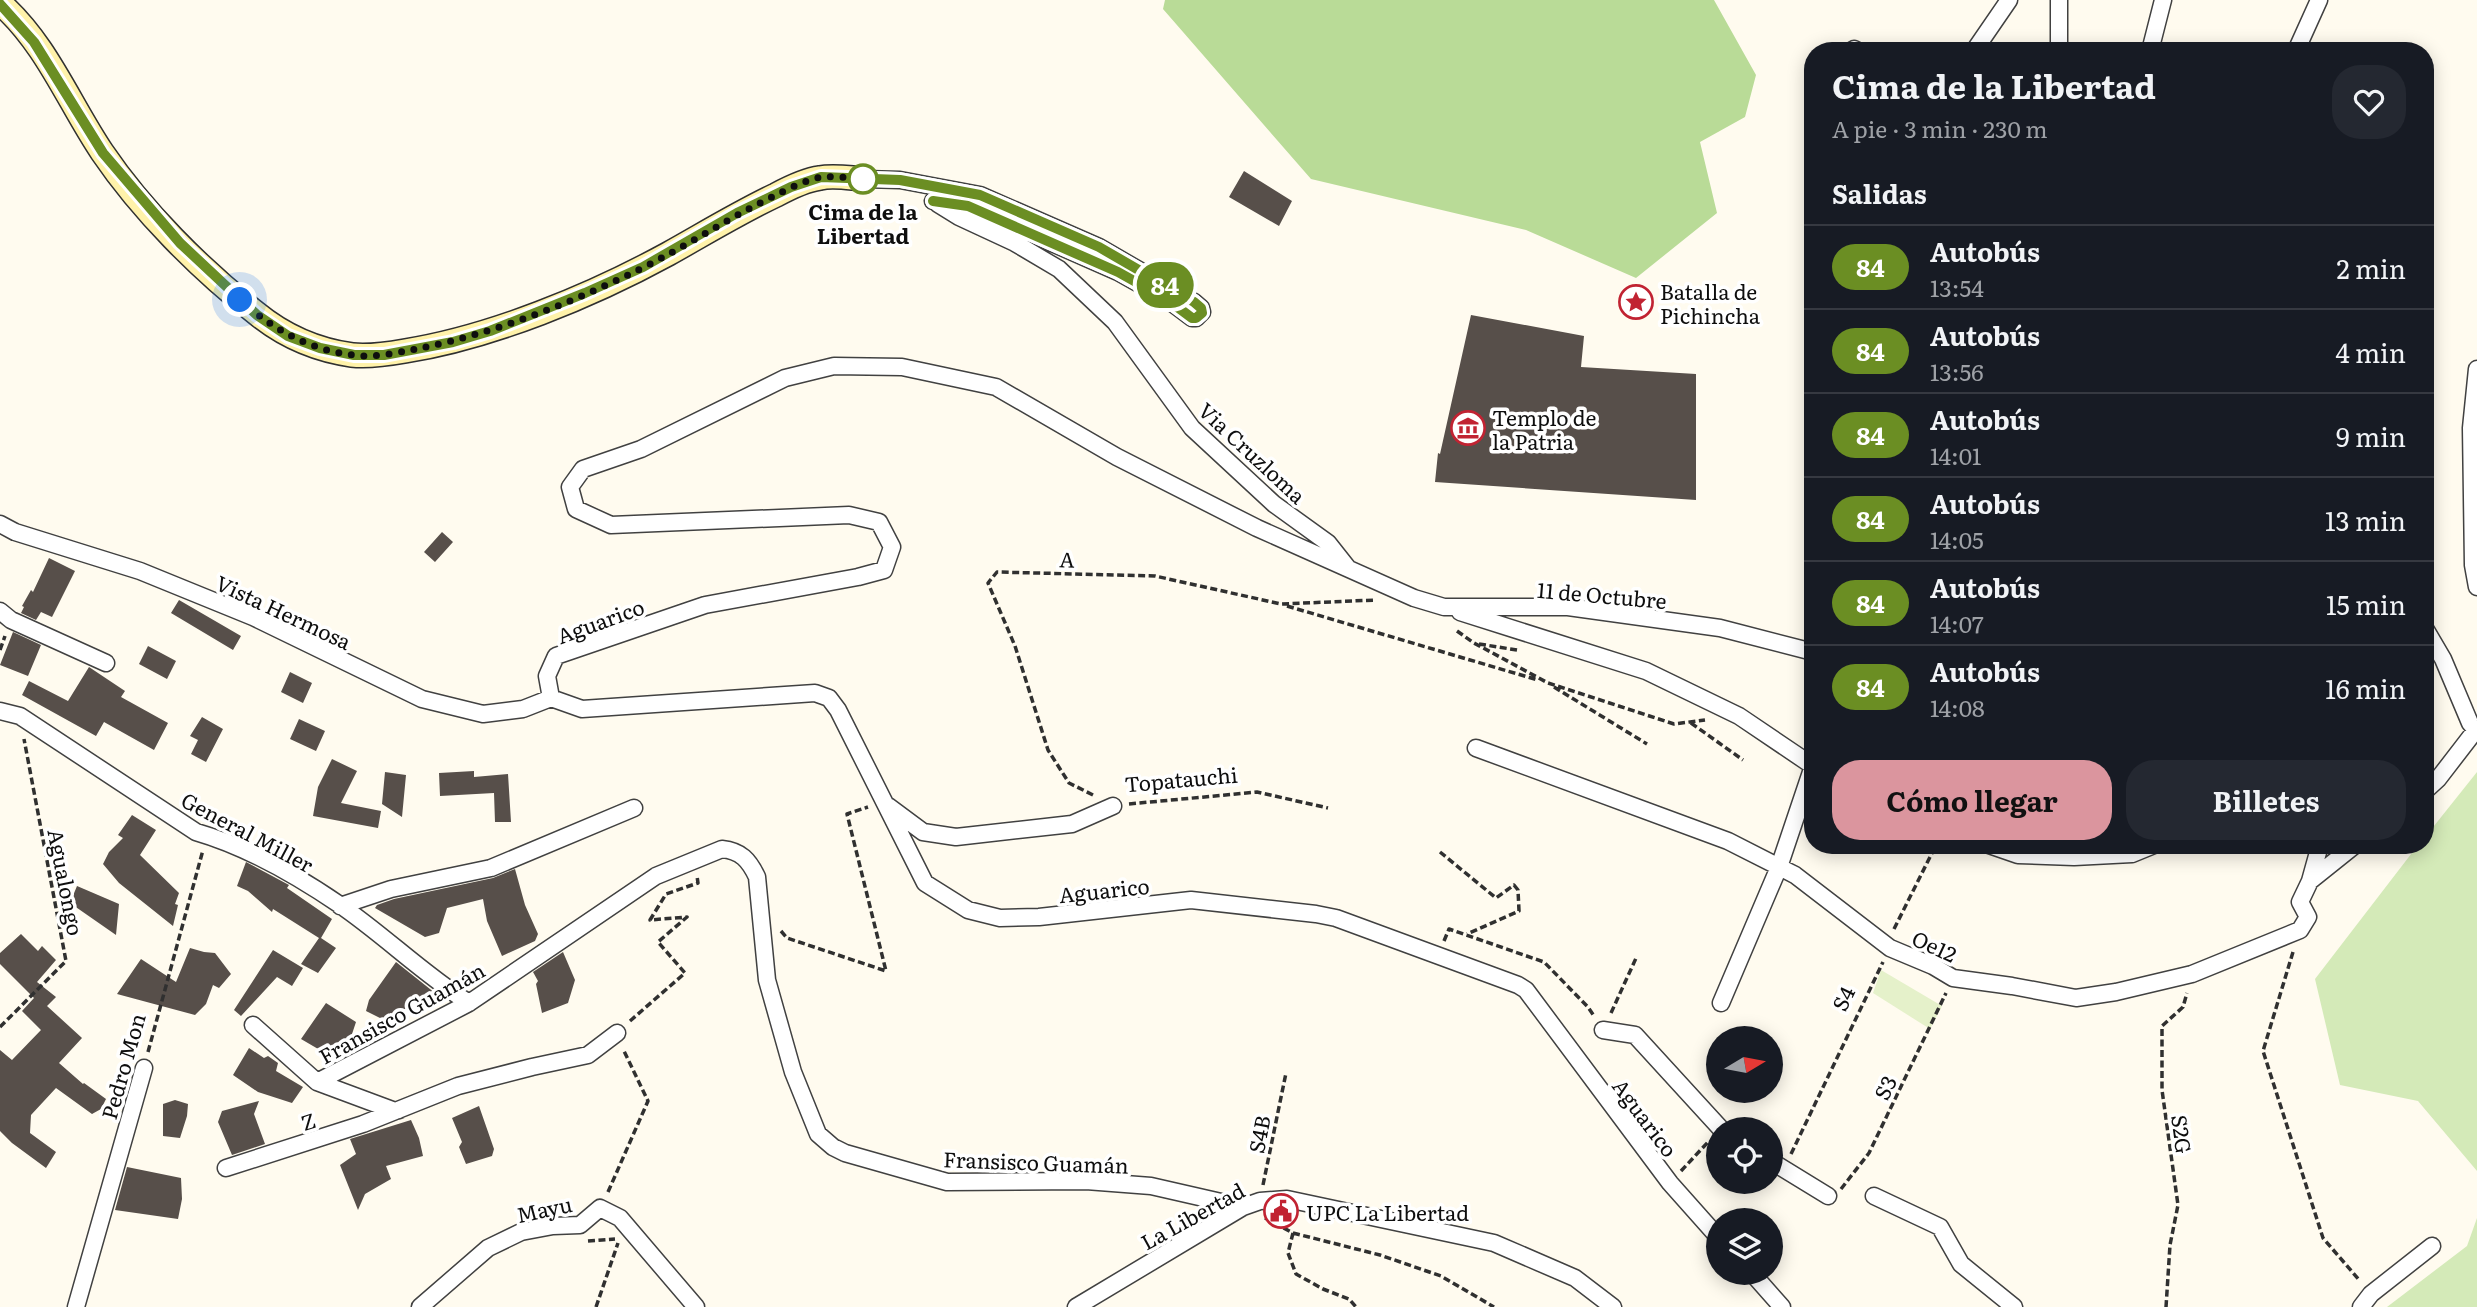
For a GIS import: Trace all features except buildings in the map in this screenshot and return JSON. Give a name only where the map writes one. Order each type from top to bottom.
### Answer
[{"type":"street","points":[[1980,42],[2008,0]]},
{"type":"street","points":[[2059,0],[2059,42]]},
{"type":"street","points":[[2152,42],[2163,0]]},
{"type":"street","points":[[2300,42],[2319,0]]},
{"type":"street","points":[[0,4],[34,42],[86,127],[117,171],[149,209],[205,269],[257,315],[288,336],[320,348],[354,355],[384,355],[453,342],[490,331],[643,267],[737,213],[791,187],[821,177],[900,180],[980,195],[1099,247],[1194,302],[1201,308],[1202,313],[1192,318],[1168,300],[1118,272],[968,206],[933,201]]},
{"type":"street","name":"Via Cruzloma","points":[[863,179],[920,193],[959,217],[1016,243],[1059,269],[1115,323],[1192,428],[1274,504],[1328,543],[1349,569]]},
{"type":"street","name":"Aguarico","points":[[1349,569],[1257,528],[1117,457],[996,387],[902,367],[834,366],[785,378],[641,449],[583,469],[570,487],[576,509],[611,525],[849,515],[879,522],[892,547],[884,570],[705,605],[556,656],[547,676],[551,698],[582,709],[815,693],[829,698],[838,710],[925,883],[968,910],[1000,918],[1039,917],[1191,900],[1316,914],[1336,918],[1512,982],[1525,990],[1670,1183],[1706,1224]]},
{"type":"street","points":[[2477,369],[2471,428],[2473,565],[2477,587]]},
{"type":"street","name":"Vista Hermosa","points":[[0,524],[15,532],[140,571],[253,617],[422,699],[483,714],[523,709],[551,698]]},
{"type":"street","name":"11 de Octubre","points":[[1349,569],[1414,598],[1444,607],[1568,607],[1720,628],[1804,650]]},
{"type":"street","points":[[1444,607],[1646,671],[1739,716],[1804,760]]},
{"type":"street","points":[[0,611],[11,620],[106,663]]},
{"type":"street","points":[[2434,644],[2476,731],[2434,783]]},
{"type":"street","name":"General Miller","points":[[0,711],[20,716],[197,832],[253,854],[340,905],[469,1003]]},
{"type":"street","name":"Oe12","points":[[1476,748],[1728,841],[1795,875],[1890,948],[1953,978],[2076,998],[2116,992],[2192,974],[2300,930]]},
{"type":"street","points":[[1721,1003],[1779,867],[1804,793]]},
{"type":"street","name":"Topatauchi","points":[[883,802],[923,832],[956,837],[1073,824],[1113,806]]},
{"type":"street","points":[[340,905],[391,889],[491,868],[634,808]]},
{"type":"street","name":"Fransisco Guamán","points":[[317,1082],[469,1003],[648,881],[722,849],[742,854],[757,877],[767,980],[793,1072],[818,1134],[833,1147],[845,1153],[947,1182],[1086,1181],[1151,1186],[1243,1207]]},
{"type":"street","points":[[2015,854],[2074,857],[2134,854]]},
{"type":"street","points":[[2300,930],[2308,918],[2300,902],[2311,881],[2318,854]]},
{"type":"street","points":[[2311,881],[2344,854]]},
{"type":"street","points":[[253,1025],[317,1082],[395,1111],[402,1110]]},
{"type":"street","points":[[1603,1030],[1635,1035],[1706,1122]]},
{"type":"street","name":"Z","points":[[226,1168],[402,1110],[458,1086],[588,1055],[617,1033]]},
{"type":"street","name":"Pedro Mon","points":[[76,1307],[144,1068]]},
{"type":"street","points":[[1783,1169],[1828,1196]]},
{"type":"street","points":[[1874,1196],[1940,1227],[1961,1264],[2014,1307]]},
{"type":"street","name":"La Libertad","points":[[1076,1307],[1243,1207],[1260,1201],[1287,1199],[1494,1243],[1575,1278],[1613,1307]]},
{"type":"street","name":"Mayu","points":[[420,1307],[488,1248],[521,1231],[580,1225],[600,1208],[620,1218],[696,1307]]},
{"type":"street","points":[[2366,1301],[2432,1246]]},
{"type":"street","points":[[1763,1285],[1782,1307]]},
{"type":"path","name":"A","points":[[1113,806],[1069,783],[1048,750],[1015,646],[988,583],[997,572],[1155,576],[1281,604],[1414,598]]},
{"type":"path","points":[[1281,604],[1548,683],[1674,724],[1739,716]]},
{"type":"path","points":[[1454,628],[1474,643],[1548,683],[1647,744]]},
{"type":"path","name":"Agualongo","points":[[0,1027],[66,961],[20,716]]},
{"type":"path","points":[[1689,722],[1743,760]]},
{"type":"path","name":"Topatauchi","points":[[1113,806],[1257,792],[1328,808]]},
{"type":"path","points":[[777,926],[787,938],[886,971],[847,814],[883,802]]},
{"type":"path","name":"Pedro Mon","points":[[144,1068],[209,836]]},
{"type":"path","points":[[1440,852],[1496,898],[1514,885],[1518,890],[1519,911],[1465,934]]},
{"type":"path","name":"S4","points":[[1783,1153],[1890,948],[1894,928],[1931,854]]},
{"type":"path","points":[[600,1208],[648,1101],[617,1033],[685,974],[658,942],[687,917],[650,920],[666,894],[698,883],[694,860]]},
{"type":"path","points":[[1437,955],[1449,929],[1544,962],[1588,1007],[1603,1030]]},
{"type":"path","points":[[2300,930],[2263,1051],[2323,1238],[2366,1301]]},
{"type":"path","points":[[1603,1030],[1637,956]]},
{"type":"path","name":"S2G","points":[[2165,1307],[2169,1245],[2178,1205],[2162,1090],[2162,1026],[2183,1006],[2192,974]]},
{"type":"path","name":"S3","points":[[1828,1196],[1845,1187],[1869,1153],[1953,978]]},
{"type":"path","name":"S4B","points":[[1260,1201],[1286,1073]]},
{"type":"path","points":[[1670,1183],[1706,1145]]},
{"type":"path","points":[[1243,1207],[1293,1233],[1380,1255],[1441,1276],[1494,1307]]},
{"type":"path","points":[[1293,1233],[1289,1253],[1296,1275],[1349,1299],[1356,1307]]},
{"type":"path","points":[[580,1242],[619,1239],[596,1307]]},
{"type":"green space","points":[[1165,0],[1714,0],[1756,75],[1745,117],[1700,142],[1717,213],[1636,278],[1526,230],[1311,179],[1163,9]]},
{"type":"green space","points":[[2477,772],[2477,1171],[2418,1101],[2340,1085],[2315,979],[2411,854],[2434,854],[2434,826]]},
{"type":"green space","points":[[1881,970],[1942,1006],[1930,1029],[1873,993]]},
{"type":"green space","points":[[2477,1218],[2477,1307],[2387,1307],[2467,1246]]},
{"type":"bus line","name":"84","points":[[0,4],[34,42],[103,153],[180,243],[257,315],[288,336],[320,348],[354,355],[384,355],[453,342],[490,331],[643,267],[737,213],[791,187],[821,177],[900,180],[980,195],[1099,247],[1194,302],[1201,308],[1202,313],[1192,318],[1168,300],[1118,272],[968,206],[933,201]]},
{"type":"place","name":"Cima de la Libertad","points":[[863,179]]},
{"type":"place","name":"Batalla de Pichincha","points":[[1636,302]]},
{"type":"place","name":"Templo de la Patria","points":[[1468,428]]},
{"type":"place","name":"UPC La Libertad","points":[[1281,1211]]},
{"type":"route","points":[[240,300],[288,336],[320,348],[354,355],[384,355],[453,342],[490,331],[643,267],[737,213],[791,187],[821,177],[863,179]]}]
